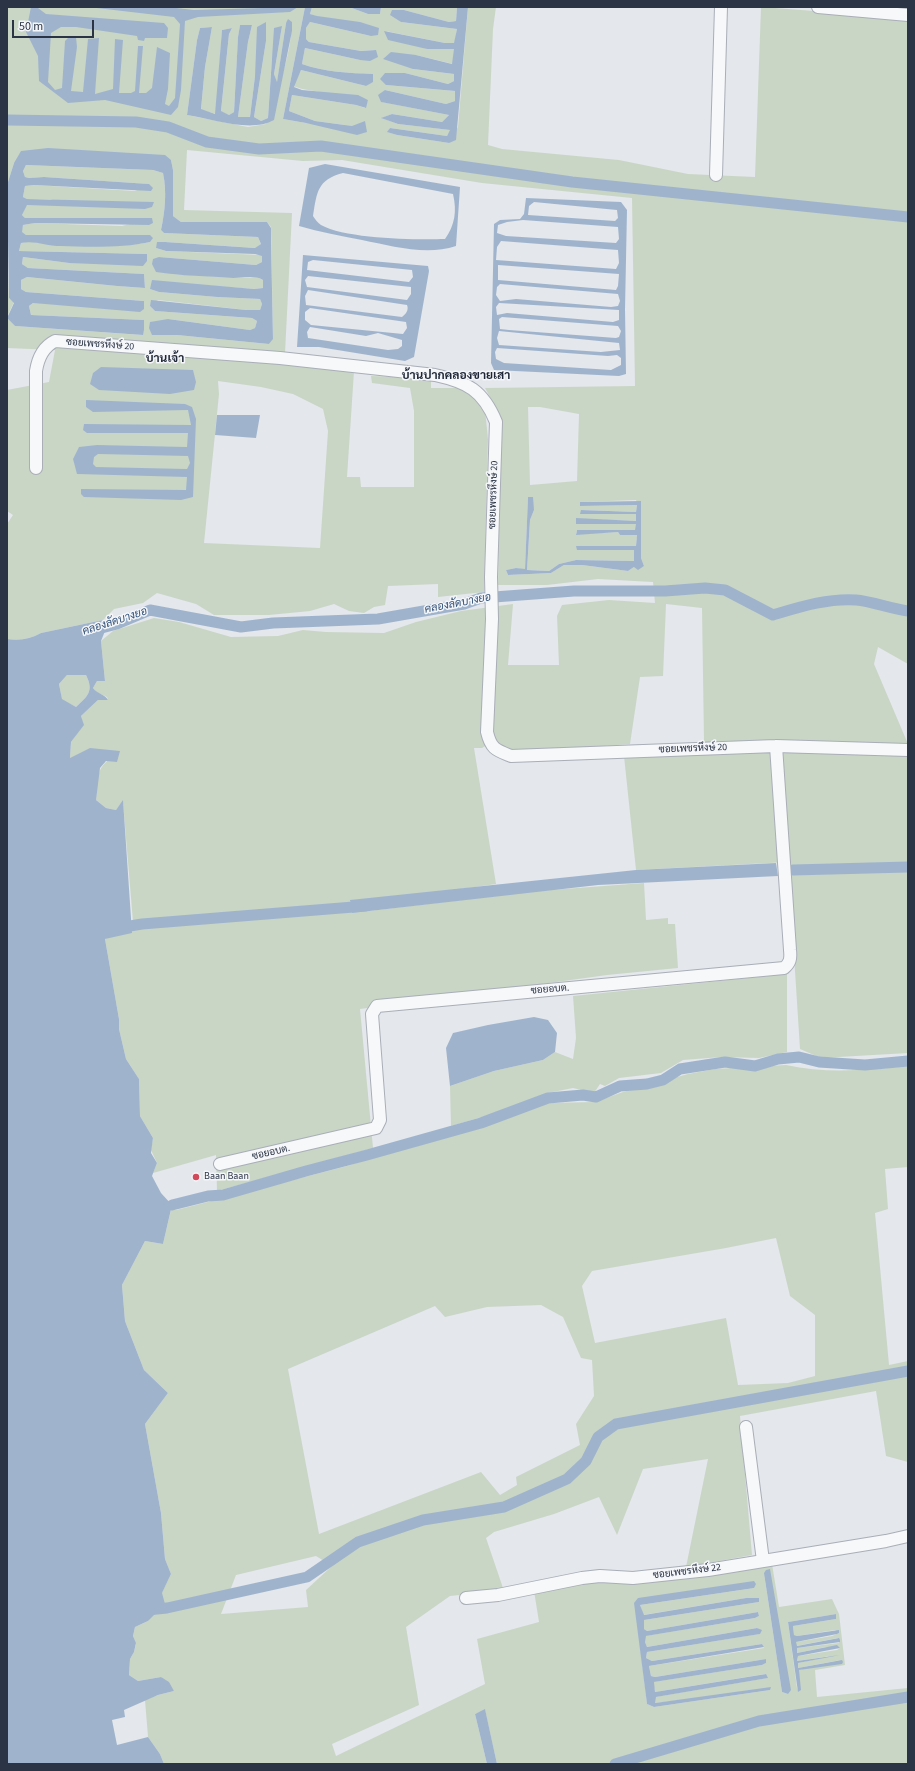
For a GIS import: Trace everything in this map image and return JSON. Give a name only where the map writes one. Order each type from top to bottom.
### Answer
[{"type":"street","points":[[716,175],[721,7]]},
{"type":"street","points":[[818,7],[908,15]]},
{"type":"street","name":"ซอยเพชรหึงษ์ 20","points":[[36,468],[36,370],[38,361],[43,351],[47,345],[55,341],[280,358],[435,375],[456,379],[475,390],[490,406],[496,422],[491,577],[492,619],[487,732],[490,743],[497,751],[511,756],[776,746],[908,750]]},
{"type":"street","name":"ซอยอบต.","points":[[220,1164],[376,1128],[380,1120],[372,1014],[377,1006],[784,968],[789,964],[791,959],[776,746]]},
{"type":"street","points":[[746,1428],[763,1561]]},
{"type":"street","name":"ซอยเพชรหึงษ์ 22","points":[[466,1598],[498,1595],[582,1578],[600,1576],[633,1578],[708,1570],[886,1541],[908,1536]]},
{"type":"green space","points":[[7,7],[305,7],[283,119],[306,123],[352,126],[315,121],[289,111],[292,95],[356,105],[365,108],[368,100],[302,89],[293,86],[301,70],[366,86],[373,74],[346,73],[310,67],[302,64],[305,48],[360,60],[376,50],[361,51],[309,42],[306,39],[306,28],[310,22],[371,36],[310,14],[312,7],[349,7],[368,14],[380,14],[381,7],[457,7],[456,21],[449,22],[404,10],[392,10],[401,22],[457,29],[455,43],[445,43],[385,31],[427,49],[455,49],[453,64],[416,55],[413,69],[454,74],[454,81],[448,84],[405,73],[386,85],[455,91],[455,101],[446,104],[385,90],[382,102],[449,115],[442,122],[392,114],[382,118],[398,124],[451,130],[447,136],[390,128],[388,132],[397,135],[449,143],[458,127],[468,7],[496,7],[493,29],[488,145],[502,149],[619,160],[688,174],[755,177],[761,7],[908,18],[908,664],[878,647],[874,664],[908,744],[908,1053],[821,1058],[800,1049],[788,862],[636,870],[624,756],[704,742],[702,608],[666,604],[663,676],[640,677],[630,744],[510,753],[500,747],[495,740],[482,748],[474,748],[496,884],[350,901],[352,913],[537,891],[644,883],[646,920],[668,918],[668,924],[675,924],[678,968],[607,975],[360,1009],[373,1148],[217,1191],[216,1155],[153,1173],[157,1163],[151,1150],[153,1138],[140,1116],[139,1079],[126,1059],[119,1029],[119,1019],[105,939],[133,922],[123,802],[116,810],[106,808],[96,800],[98,776],[102,766],[120,751],[70,758],[71,742],[83,725],[81,716],[98,700],[108,700],[107,697],[96,692],[93,688],[97,681],[105,681],[101,641],[113,631],[154,618],[179,622],[231,637],[278,636],[303,630],[384,633],[416,622],[461,611],[513,604],[508,665],[559,665],[557,616],[562,605],[609,600],[655,603],[653,582],[598,579],[547,585],[498,585],[501,417],[485,388],[635,386],[632,198],[482,183],[342,160],[303,161],[187,150],[184,210],[292,213],[285,353],[354,371],[347,477],[360,477],[361,487],[414,487],[414,411],[410,388],[372,383],[371,376],[431,378],[431,388],[465,388],[485,410],[488,439],[484,592],[438,597],[438,584],[388,586],[385,605],[374,607],[364,613],[349,611],[334,604],[310,611],[269,615],[214,615],[196,604],[157,593],[143,603],[114,609],[103,620],[41,633],[33,637],[16,640],[7,639],[7,524],[13,515],[7,511],[7,390],[49,382],[55,350],[7,348],[7,318],[15,326],[142,335],[144,330],[144,320],[31,315],[29,306],[33,303],[144,301],[26,292],[21,289],[21,280],[27,277],[145,288],[144,274],[28,268],[22,264],[23,257],[69,263],[147,254],[19,251],[21,243],[29,241],[59,246],[140,244],[150,242],[26,235],[21,232],[23,225],[35,223],[122,226],[152,218],[25,218],[22,215],[26,205],[69,205],[50,199],[27,199],[23,197],[25,186],[34,185],[135,191],[149,184],[44,177],[29,178],[25,177],[23,171],[26,165],[153,170],[163,173],[165,202],[161,230],[164,233],[258,237],[261,244],[256,248],[165,242],[156,248],[166,251],[262,255],[262,262],[256,265],[159,257],[173,274],[244,278],[257,277],[263,280],[263,288],[254,289],[200,285],[150,289],[159,292],[260,299],[262,304],[260,310],[246,310],[158,300],[150,306],[155,311],[252,318],[257,321],[255,328],[250,330],[168,319],[152,335],[177,335],[269,344],[273,338],[271,227],[267,222],[181,222],[173,216],[173,170],[171,160],[14,163],[7,185]],"holes":[[[292,22],[289,48],[283,74],[266,124],[248,127],[187,115],[200,28],[212,27],[205,67],[201,110],[216,114],[222,30],[232,28],[229,34],[221,112],[229,115],[234,112],[240,25],[252,25],[248,42],[238,117],[250,117],[255,76],[266,23],[266,41],[254,117],[261,121],[268,118],[272,58],[282,26],[274,74],[277,83],[286,23]],[[218,381],[261,387],[293,394],[323,409],[328,431],[320,548],[204,543],[219,394]],[[528,407],[540,407],[579,414],[577,481],[530,485]],[[528,497],[534,510],[530,520],[527,570],[549,571],[559,564],[576,560],[634,561],[634,550],[577,550],[577,546],[636,546],[637,535],[620,535],[618,532],[576,534],[577,530],[636,530],[637,524],[576,524],[576,519],[636,521],[636,514],[581,514],[582,510],[636,512],[637,505],[580,506],[580,502],[636,500],[641,515],[641,558],[644,566],[634,567],[628,571],[582,565],[564,565],[551,573],[508,575],[506,570],[516,568],[525,570]]]},
{"type":"green space","points":[[7,248],[9,298],[14,302],[7,317]]},
{"type":"green space","points":[[67,675],[86,675],[90,685],[87,696],[76,707],[62,700],[59,684]]},
{"type":"green space","points":[[787,974],[787,1052],[759,1058],[722,1057],[683,1060],[661,1073],[619,1078],[605,1086],[600,1084],[594,1093],[573,1088],[548,1093],[499,1112],[451,1126],[450,1086],[494,1071],[543,1060],[555,1052],[573,1059],[576,1038],[573,996]]},
{"type":"green space","points":[[786,1065],[816,1070],[847,1070],[908,1066],[908,1167],[885,1169],[888,1209],[875,1213],[889,1365],[908,1361],[908,1462],[886,1456],[876,1391],[740,1416],[752,1555],[686,1567],[708,1459],[643,1469],[617,1535],[599,1497],[554,1514],[494,1532],[486,1538],[503,1588],[479,1593],[450,1596],[406,1627],[419,1705],[332,1744],[336,1756],[485,1684],[477,1639],[539,1622],[534,1591],[601,1581],[772,1564],[779,1607],[832,1599],[839,1614],[845,1665],[815,1670],[817,1697],[908,1688],[908,1764],[497,1764],[485,1710],[475,1714],[487,1764],[164,1764],[160,1754],[148,1737],[145,1700],[174,1691],[161,1677],[138,1681],[129,1675],[130,1659],[136,1644],[133,1636],[135,1627],[148,1621],[171,1574],[165,1559],[161,1513],[145,1424],[168,1393],[144,1370],[125,1321],[122,1285],[145,1241],[163,1244],[171,1210],[196,1205],[347,1166],[548,1103],[595,1102],[623,1092],[688,1074],[715,1069]],"holes":[[[776,1238],[790,1296],[815,1315],[815,1376],[788,1383],[738,1385],[726,1318],[595,1343],[582,1286],[592,1271]],[[541,1305],[563,1317],[581,1358],[592,1360],[594,1396],[576,1424],[580,1445],[516,1477],[517,1485],[500,1495],[481,1472],[319,1534],[288,1369],[435,1306],[445,1317],[487,1307]],[[316,1556],[332,1566],[306,1590],[308,1607],[221,1614],[236,1575]],[[764,1573],[788,1694],[782,1692]],[[754,1588],[640,1605],[643,1615],[746,1598],[759,1598],[759,1602],[644,1620],[644,1629],[647,1631],[758,1612],[759,1616],[755,1618],[645,1636],[647,1647],[757,1628],[761,1631],[759,1634],[647,1652],[646,1658],[652,1661],[762,1644],[764,1648],[649,1666],[651,1676],[655,1677],[766,1659],[766,1663],[762,1665],[653,1682],[655,1692],[765,1674],[767,1678],[655,1697],[655,1703],[770,1690],[654,1707],[647,1704],[635,1602]],[[836,1614],[836,1619],[793,1626],[794,1635],[797,1636],[835,1630],[839,1633],[832,1636],[796,1642],[796,1646],[838,1638],[839,1643],[796,1648],[797,1653],[826,1647],[840,1648],[837,1650],[798,1656],[797,1661],[831,1656],[798,1663],[798,1668],[841,1660],[799,1670],[799,1692],[797,1688],[788,1622]]]},
{"type":"water","points":[[31,7],[39,7],[38,8],[46,14],[164,23],[168,28],[167,38],[145,38],[144,41],[138,40],[137,36],[76,27],[61,27],[51,33],[48,82],[55,90],[62,88],[65,41],[69,37],[76,37],[77,47],[71,91],[83,92],[88,39],[99,38],[95,94],[113,89],[115,39],[123,40],[119,93],[131,93],[135,91],[138,46],[143,46],[139,93],[146,93],[152,88],[157,47],[170,53],[168,89],[165,104],[169,106],[175,98],[180,24],[174,17],[88,7],[167,7],[194,10],[298,7],[290,12],[198,17],[185,21],[181,90],[178,107],[171,115],[105,100],[68,103],[39,81],[38,56],[26,32]]},
{"type":"water","points":[[305,7],[312,7],[310,14],[317,16],[360,22],[379,28],[378,35],[371,36],[310,22],[306,28],[306,39],[309,42],[361,51],[376,50],[378,57],[370,61],[360,60],[305,48],[302,64],[310,67],[346,73],[373,74],[373,82],[366,86],[301,70],[294,87],[302,90],[358,95],[368,100],[366,108],[356,105],[292,95],[289,111],[315,121],[352,126],[365,121],[367,132],[357,135],[283,119]]},
{"type":"water","points":[[349,7],[381,7],[380,14],[368,14]]},
{"type":"water","points":[[457,7],[468,7],[456,140],[449,143],[397,135],[387,132],[390,128],[447,136],[450,130],[398,124],[381,118],[392,114],[442,122],[449,115],[381,102],[378,95],[385,90],[446,104],[455,101],[455,91],[386,85],[380,79],[385,73],[405,73],[448,84],[454,81],[454,74],[413,69],[383,59],[391,52],[416,55],[452,64],[454,49],[427,49],[388,40],[384,31],[445,43],[454,43],[457,29],[401,22],[390,15],[392,10],[404,10],[449,22],[456,21]]},
{"type":"water","points":[[288,19],[292,22],[292,31],[274,120],[265,124],[243,125],[187,115],[200,28],[212,27],[205,67],[201,109],[215,114],[222,30],[232,28],[229,34],[221,111],[229,115],[234,112],[240,25],[252,25],[248,42],[238,117],[250,117],[255,76],[257,27],[266,22],[266,41],[254,117],[261,121],[268,118],[274,28],[282,26],[274,74],[277,82],[286,23]]},
{"type":"water","points":[[48,148],[165,155],[171,160],[173,170],[173,216],[181,222],[267,222],[271,228],[273,339],[269,344],[177,335],[152,335],[149,328],[150,322],[168,319],[250,330],[255,328],[257,321],[252,318],[155,311],[150,306],[151,300],[246,310],[260,310],[262,304],[260,299],[159,292],[150,289],[152,280],[254,289],[263,288],[263,280],[260,278],[233,278],[156,272],[152,264],[153,259],[159,257],[256,265],[262,262],[262,256],[255,254],[166,251],[156,248],[157,242],[255,248],[261,244],[258,237],[164,233],[161,230],[165,202],[163,173],[153,170],[26,165],[23,171],[25,177],[29,178],[44,177],[149,184],[153,188],[151,191],[34,185],[25,186],[23,197],[27,199],[154,202],[152,207],[145,209],[27,205],[22,215],[25,218],[152,218],[153,223],[149,225],[35,223],[23,225],[22,232],[26,235],[150,235],[153,238],[150,242],[140,244],[106,247],[55,246],[26,242],[21,243],[19,251],[147,254],[147,261],[143,266],[69,263],[23,257],[22,264],[28,268],[144,274],[145,288],[27,277],[21,280],[21,289],[26,292],[144,301],[144,309],[140,312],[33,303],[29,306],[31,315],[144,320],[143,335],[15,326],[7,318],[14,303],[9,298],[7,185],[14,163],[21,151]]},
{"type":"water","points":[[325,164],[460,187],[456,246],[433,250],[409,249],[330,234],[299,226],[309,168]],"holes":[[[343,173],[453,194],[455,206],[454,218],[445,239],[400,239],[364,236],[332,230],[321,225],[313,216],[317,194],[323,183],[328,179]]]},
{"type":"water","points":[[526,198],[621,202],[627,210],[625,309],[626,374],[619,376],[494,370],[491,363],[494,224],[500,220],[520,219],[524,214]],"holes":[[[534,202],[617,210],[618,218],[615,221],[528,215],[529,206]],[[523,220],[618,227],[619,239],[616,243],[506,236],[497,233],[498,225]],[[501,241],[618,250],[619,263],[616,269],[496,260],[497,247]],[[498,265],[619,274],[618,286],[616,290],[498,280]],[[500,284],[618,294],[620,301],[618,306],[611,307],[516,299],[500,301],[496,295],[497,287]],[[499,303],[619,310],[619,320],[613,322],[507,313],[497,315],[496,307]],[[502,317],[618,326],[621,331],[619,337],[616,338],[500,329],[499,319]],[[499,331],[619,343],[620,350],[601,352],[499,345],[497,338]],[[497,348],[608,356],[617,355],[621,358],[621,365],[611,370],[504,363],[496,359],[495,352]]]},
{"type":"water","points":[[303,255],[428,266],[429,271],[414,357],[405,361],[319,347],[297,347]],"holes":[[[313,260],[412,270],[413,277],[409,282],[307,270],[308,262]],[[308,276],[411,287],[411,294],[407,300],[307,287],[305,280]],[[308,290],[407,305],[408,309],[402,317],[306,305],[305,296]],[[310,308],[406,322],[407,328],[403,334],[311,325],[305,320],[305,312]],[[310,327],[366,336],[378,333],[402,340],[402,346],[398,349],[388,350],[308,338],[307,332]]]},
{"type":"water","points":[[101,367],[193,370],[196,382],[194,390],[170,394],[99,390],[90,384],[93,373]]},
{"type":"water","points":[[86,400],[185,404],[192,407],[196,419],[193,497],[181,500],[84,497],[81,494],[81,489],[186,490],[187,477],[77,474],[73,459],[79,447],[97,445],[187,447],[188,433],[87,433],[83,430],[84,424],[191,425],[188,410],[93,412],[86,407]],"holes":[[[98,454],[188,456],[190,463],[187,469],[96,467],[93,464],[94,457]]]},
{"type":"water","points":[[217,415],[260,415],[256,438],[215,435]]},
{"type":"water","points":[[528,497],[533,497],[534,510],[530,520],[527,570],[549,571],[559,564],[576,560],[634,561],[634,550],[577,550],[576,546],[636,546],[637,535],[620,535],[618,532],[576,535],[577,530],[635,530],[636,524],[576,524],[576,518],[636,521],[636,514],[580,514],[581,510],[636,512],[637,505],[580,506],[580,502],[641,501],[641,558],[644,566],[638,570],[634,567],[628,571],[582,565],[564,565],[551,573],[508,575],[506,570],[516,568],[525,569]]},
{"type":"water","points":[[103,620],[105,631],[101,641],[105,681],[97,681],[93,688],[105,696],[108,700],[98,700],[81,716],[84,725],[71,742],[70,758],[90,748],[120,751],[117,762],[106,761],[100,768],[96,800],[106,808],[116,810],[123,800],[132,933],[105,939],[119,1019],[119,1029],[126,1059],[139,1079],[140,1116],[153,1138],[151,1153],[157,1163],[152,1176],[161,1193],[172,1205],[163,1244],[145,1241],[122,1285],[125,1321],[144,1370],[168,1393],[145,1424],[161,1513],[165,1559],[171,1574],[162,1593],[165,1604],[148,1621],[135,1627],[133,1636],[136,1643],[134,1652],[130,1659],[129,1675],[138,1681],[161,1677],[169,1682],[174,1691],[158,1695],[124,1710],[125,1717],[112,1720],[117,1745],[148,1737],[160,1754],[164,1764],[7,1764],[7,639],[25,639],[41,633]],"holes":[[[67,675],[86,675],[90,689],[84,700],[76,707],[62,699],[59,684]]]},
{"type":"water","points":[[776,863],[778,876],[598,885],[352,913],[350,900],[636,870]]},
{"type":"water","points":[[534,1017],[548,1020],[557,1033],[555,1052],[543,1060],[494,1071],[450,1086],[446,1048],[453,1033]]},
{"type":"water","points":[[770,1569],[791,1690],[788,1694],[782,1692],[764,1573],[766,1570]]},
{"type":"water","points":[[754,1581],[756,1584],[754,1588],[640,1605],[644,1615],[746,1598],[759,1598],[759,1602],[644,1620],[644,1629],[647,1631],[758,1612],[759,1616],[755,1618],[646,1636],[645,1642],[647,1647],[757,1628],[762,1630],[760,1634],[647,1652],[646,1658],[652,1661],[762,1644],[764,1647],[649,1666],[651,1676],[655,1677],[766,1659],[766,1663],[762,1665],[654,1682],[655,1692],[766,1674],[768,1678],[656,1697],[655,1703],[771,1687],[770,1690],[654,1707],[647,1704],[634,1603],[638,1598]]},
{"type":"water","points":[[836,1614],[836,1619],[793,1626],[794,1635],[797,1636],[839,1630],[839,1633],[837,1634],[796,1642],[797,1646],[839,1638],[840,1640],[840,1642],[797,1648],[797,1653],[837,1645],[840,1648],[798,1656],[797,1661],[840,1655],[798,1663],[798,1668],[842,1660],[843,1662],[842,1664],[799,1670],[801,1690],[798,1692],[788,1622]]},
{"type":"water","points":[[485,1709],[497,1764],[487,1764],[475,1714]]},
{"type":"waterway","points":[[7,120],[136,122],[168,127],[207,142],[259,149],[321,146],[572,182],[908,217]]},
{"type":"waterway","name":"คลองลัดบางยอ","points":[[90,631],[117,624],[150,610],[241,627],[273,623],[378,619],[464,604],[481,598],[574,591],[665,591],[705,588],[725,590],[773,615],[835,600],[856,600],[908,611]]},
{"type":"waterway","points":[[793,870],[908,867]]},
{"type":"waterway","points":[[118,928],[142,924],[366,906]]},
{"type":"waterway","points":[[172,1205],[208,1196],[223,1195],[481,1123],[548,1098],[583,1095],[596,1097],[620,1086],[647,1084],[663,1080],[680,1069],[725,1062],[755,1066],[778,1059],[799,1057],[819,1062],[865,1065],[908,1061]]},
{"type":"waterway","points":[[147,1610],[167,1608],[307,1577],[358,1542],[423,1520],[504,1507],[567,1479],[586,1461],[598,1437],[616,1424],[908,1371]]},
{"type":"waterway","points":[[615,1764],[759,1721],[908,1697]]},
{"type":"place","name":"Baan Baan","points":[[196,1177]]},
{"type":"district","name":"บ้านเจ้า","points":[[165,359]]},
{"type":"district","name":"บ้านปากคลองขายเสา","points":[[456,376]]}]
